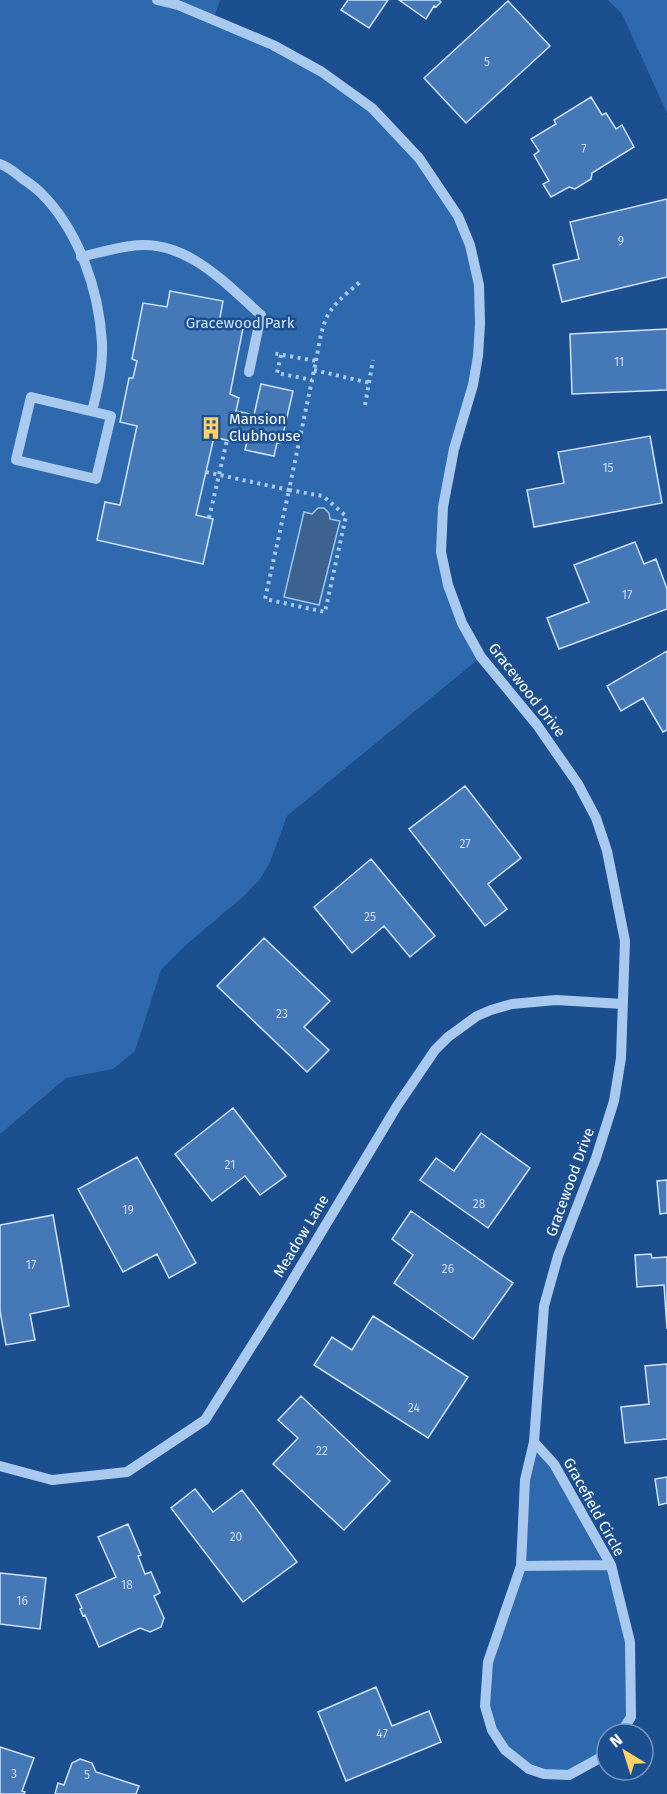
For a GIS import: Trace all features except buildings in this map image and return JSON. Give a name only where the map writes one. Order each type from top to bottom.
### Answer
[{"type":"street","name":"Gracewood Drive","points":[[157,0],[178,5],[273,45],[322,72],[372,108],[419,158],[458,216],[470,245],[479,285],[478,356],[442,507],[441,552],[448,585],[462,623],[481,657],[537,724],[578,784],[596,818],[607,851],[625,941],[621,1059],[614,1101],[597,1158],[558,1256],[544,1306],[534,1442]]},
{"type":"street","points":[[0,164],[8,167],[40,192],[59,214],[90,278],[102,345],[99,386],[92,411]]},
{"type":"street","points":[[81,257],[132,245],[156,246],[194,259],[216,275],[261,315],[249,372]]},
{"type":"street","points":[[31,397],[92,411],[111,416],[96,478],[16,460],[31,397]]},
{"type":"street","name":"Meadow Lane","points":[[0,1466],[52,1480],[127,1472],[205,1420],[397,1106],[435,1050],[448,1037],[477,1016],[512,1004],[556,1000],[623,1004]]},
{"type":"street","points":[[534,1442],[525,1480],[521,1566],[488,1662],[485,1706],[492,1730],[505,1750],[529,1769],[544,1774],[569,1775],[595,1761]]},
{"type":"street","name":"Gracefield Circle","points":[[534,1442],[554,1464],[611,1565],[630,1642],[632,1717],[628,1722]]},
{"type":"street","points":[[521,1566],[611,1565]]},
{"type":"path","points":[[206,472],[289,490],[323,496],[346,516],[326,612],[265,599],[289,490],[314,370],[326,318],[339,300],[360,282]]},
{"type":"path","points":[[254,349],[316,361]]},
{"type":"path","points":[[281,355],[277,373],[312,380]]},
{"type":"path","points":[[365,405],[373,360]]},
{"type":"path","points":[[314,370],[370,383]]},
{"type":"path","points":[[209,518],[227,440]]},
{"type":"green space","name":"Gracewood Park","points":[[0,0],[220,0],[213,20],[273,45],[372,108],[419,158],[458,216],[479,285],[478,356],[443,507],[448,585],[481,657],[287,816],[270,862],[260,879],[161,970],[135,1051],[113,1069],[66,1078],[0,1134]]},
{"type":"green space","points":[[608,0],[667,0],[667,113],[622,14]]},
{"type":"green space","points":[[534,1442],[554,1464],[611,1565],[630,1642],[631,1717],[628,1722],[595,1722],[595,1761],[569,1775],[544,1774],[505,1750],[485,1706],[488,1662],[521,1566]]},
{"type":"shaded area","points":[[318,508],[324,508],[329,513],[330,519],[340,521],[319,605],[284,597],[304,512],[312,514]]},
{"type":"place","name":"Mansion Clubhouse","points":[[211,428]]}]
